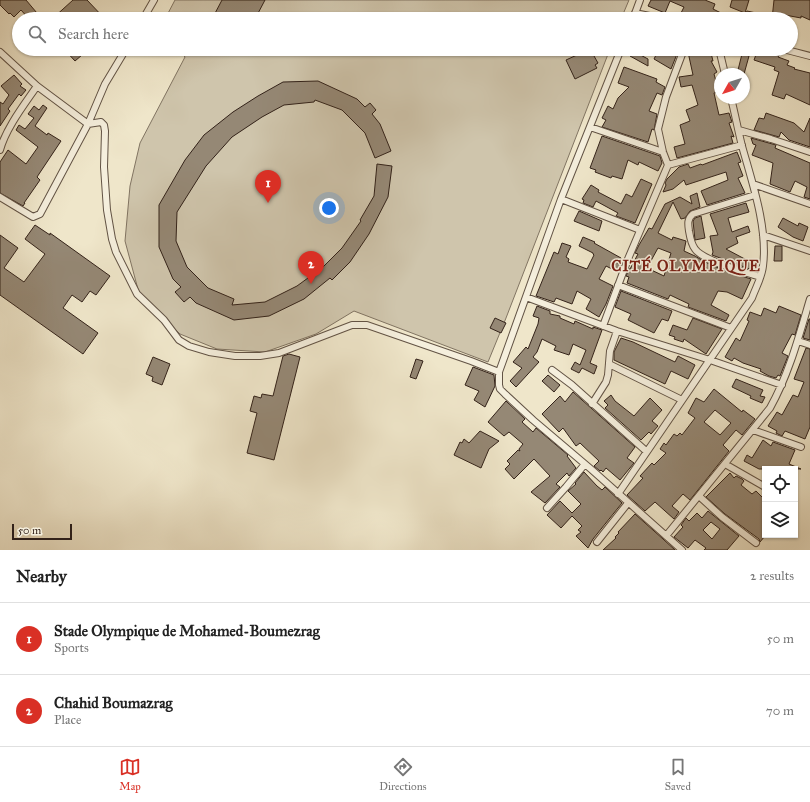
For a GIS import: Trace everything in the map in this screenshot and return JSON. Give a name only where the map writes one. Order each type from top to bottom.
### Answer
[{"type":"street","points":[[147,12],[154,0]]},
{"type":"street","points":[[636,12],[640,0]]},
{"type":"street","points":[[0,52],[37,86],[88,124],[101,122],[104,125],[104,167],[108,210],[112,239],[116,252],[137,294],[164,320],[179,340],[189,346],[209,352],[235,356],[260,356],[279,353],[332,332],[352,325],[360,324],[450,353],[499,372]]},
{"type":"street","points":[[798,53],[810,56]]},
{"type":"street","points":[[0,197],[33,217],[40,214],[88,124],[105,84],[122,56]]},
{"type":"street","points":[[618,56],[561,199],[499,372],[499,385],[500,389],[533,420],[585,464],[679,549]]},
{"type":"street","points":[[603,326],[640,230],[668,165],[663,152],[658,129],[666,97],[681,56]]},
{"type":"street","points":[[721,56],[724,68]]},
{"type":"street","points":[[0,150],[14,121],[37,86]]},
{"type":"street","points":[[618,494],[752,298],[760,277],[763,266],[764,246],[756,195],[732,104]]},
{"type":"street","points":[[590,127],[663,152]]},
{"type":"street","points":[[739,130],[810,152]]},
{"type":"street","points":[[668,165],[742,145]]},
{"type":"street","points":[[753,184],[810,204]]},
{"type":"street","points":[[756,195],[693,214],[688,223],[692,245],[699,254],[727,266],[760,277]]},
{"type":"street","points":[[561,199],[640,230]]},
{"type":"street","points":[[762,235],[810,250]]},
{"type":"street","points":[[618,285],[731,328]]},
{"type":"street","points":[[526,297],[617,331],[710,360],[782,385]]},
{"type":"street","points":[[666,536],[770,408],[782,385],[798,341],[810,299]]},
{"type":"street","points":[[592,404],[606,382],[610,351],[617,331]]},
{"type":"street","points":[[798,341],[810,344]]},
{"type":"street","points":[[609,364],[682,400]]},
{"type":"street","points":[[552,370],[572,385],[646,451]]},
{"type":"street","points":[[753,430],[801,447]]},
{"type":"street","points":[[547,508],[585,464]]},
{"type":"street","points":[[725,464],[762,485]]},
{"type":"street","points":[[699,496],[756,543]]},
{"type":"street","points":[[597,542],[628,503]]},
{"type":"shaded area","points":[[175,0],[629,0],[624,12],[169,12]]},
{"type":"shaded area","points":[[184,56],[607,56],[488,362],[354,311],[316,334],[265,352],[217,349],[180,334],[139,293],[125,241],[130,186],[140,143]]},
{"type":"building","points":[[0,0],[26,0],[36,12],[23,12],[21,10],[19,12],[12,12],[12,15],[0,5]]},
{"type":"building","points":[[73,0],[87,0],[98,12],[60,12]]},
{"type":"building","points":[[222,0],[265,0],[259,12],[216,12]]},
{"type":"building","points":[[651,0],[705,0],[715,4],[713,9],[719,12],[682,12],[684,7],[670,1],[665,12],[648,6]]},
{"type":"building","points":[[732,0],[749,0],[745,12],[730,7]]},
{"type":"building","points":[[774,0],[810,0],[810,20],[801,16],[801,18],[798,17],[798,12],[773,12]]},
{"type":"building","points":[[70,56],[81,56],[75,61]]},
{"type":"building","points":[[575,56],[594,56],[598,63],[595,65],[597,68],[575,79],[566,60]]},
{"type":"building","points":[[630,56],[642,56],[648,59],[648,66]]},
{"type":"building","points":[[656,56],[676,56],[671,69],[654,59]]},
{"type":"building","points":[[689,56],[712,56],[713,61],[711,61],[715,68],[714,104],[716,104],[719,115],[729,113],[732,122],[729,123],[734,137],[731,136],[733,143],[677,158],[674,147],[685,144],[680,125],[690,121],[686,110],[698,105],[692,85],[681,87],[679,77],[693,75]]},
{"type":"building","points":[[742,56],[749,56],[746,68],[738,68]]},
{"type":"building","points":[[756,56],[779,56],[778,57],[789,61],[787,65],[795,68],[794,69],[810,73],[810,105],[786,94],[784,99],[772,95],[779,72],[774,70],[775,67],[754,60]]},
{"type":"building","points":[[624,67],[657,79],[656,82],[665,87],[662,95],[657,93],[649,111],[657,114],[654,130],[652,129],[648,142],[602,127],[606,120],[602,118],[608,106],[613,109],[618,98],[629,87],[618,83]]},
{"type":"building","points":[[14,75],[22,84],[20,86],[26,90],[21,96],[19,94],[8,109],[10,111],[0,126],[0,102],[3,104],[9,95],[1,86]]},
{"type":"building","points":[[318,81],[357,99],[365,107],[370,103],[376,110],[372,114],[380,124],[391,151],[375,158],[365,133],[342,110],[315,100],[314,102],[284,105],[262,117],[232,137],[206,166],[177,212],[176,241],[187,267],[208,288],[234,299],[232,305],[265,302],[297,286],[323,267],[342,248],[361,221],[360,220],[374,196],[377,164],[392,166],[388,197],[369,234],[350,262],[332,280],[330,278],[304,299],[269,316],[234,320],[196,303],[190,297],[184,302],[175,292],[181,287],[173,279],[159,247],[159,205],[185,160],[204,135],[233,112],[258,96],[283,82]]},
{"type":"building","points":[[43,105],[47,108],[35,126],[47,135],[48,133],[61,141],[37,177],[40,180],[23,206],[0,193],[0,162],[8,150],[26,164],[38,147],[16,130],[19,125],[25,129],[34,118],[28,114],[34,106],[39,110]]},
{"type":"building","points":[[766,113],[794,123],[804,132],[810,118],[810,147],[789,140],[781,132],[779,137],[754,130],[759,118],[764,119]]},
{"type":"building","points":[[602,136],[660,156],[662,163],[658,171],[639,162],[638,165],[628,160],[622,179],[612,176],[611,178],[595,172],[596,170],[590,168]]},
{"type":"building","points":[[751,138],[776,145],[775,148],[810,163],[810,199],[804,197],[807,187],[795,181],[790,192],[770,184],[773,163],[752,155],[756,145],[753,144]]},
{"type":"building","points":[[737,152],[741,162],[738,163],[743,176],[738,178],[745,193],[707,205],[701,191],[728,180],[726,172],[686,185],[684,180],[673,189],[663,192],[667,179],[679,167],[688,164],[690,168],[701,164],[702,165]]},
{"type":"building","points":[[641,179],[652,184],[635,223],[616,216],[618,213],[596,201],[593,207],[583,203],[584,200],[582,199],[591,185],[599,190],[598,192],[621,204],[626,194],[632,197]]},
{"type":"building","points":[[697,193],[700,207],[690,211],[685,218],[681,219],[673,202],[658,233],[672,240],[673,237],[686,241],[684,251],[723,270],[751,279],[742,299],[727,292],[718,291],[711,305],[729,315],[726,321],[688,307],[689,304],[670,295],[668,299],[627,283],[629,277],[626,276],[638,254],[635,253],[649,228],[652,229],[665,204],[680,197],[692,204],[690,196]],"holes":[[[658,248],[671,253],[664,276],[647,268]]]},
{"type":"building","points":[[746,203],[749,212],[728,218],[732,232],[748,226],[750,232],[736,237],[738,243],[726,249],[758,266],[755,271],[712,255],[713,252],[710,236],[718,235],[710,214]]},
{"type":"building","points":[[579,211],[602,221],[599,231],[574,221]]},
{"type":"building","points":[[701,216],[705,238],[695,240],[693,221],[695,218]]},
{"type":"building","points":[[783,218],[798,226],[799,223],[808,227],[803,241],[793,237],[778,227]]},
{"type":"building","points":[[35,225],[50,235],[50,233],[110,276],[96,295],[90,291],[82,302],[72,295],[63,308],[98,333],[83,354],[0,295],[0,235],[18,248],[4,268],[24,282],[45,254],[25,239]]},
{"type":"building","points":[[583,237],[595,242],[594,243],[621,258],[618,264],[621,265],[618,272],[606,266],[599,279],[613,286],[599,317],[586,309],[591,299],[577,291],[572,304],[556,298],[554,302],[536,296],[554,252],[558,254],[562,243],[571,246],[566,257],[569,259],[568,262],[587,269],[594,255],[593,253],[579,246]]},
{"type":"building","points":[[775,246],[782,246],[782,261],[774,261]]},
{"type":"building","points":[[621,291],[672,311],[668,321],[662,319],[654,333],[628,320],[631,314],[615,307]]},
{"type":"building","points":[[537,306],[550,311],[550,314],[560,316],[560,318],[574,324],[575,321],[593,329],[593,327],[602,330],[590,363],[597,366],[594,374],[582,368],[579,373],[571,369],[575,362],[580,365],[586,350],[573,344],[569,355],[554,350],[556,346],[542,339],[537,352],[533,357],[539,362],[516,387],[510,381],[522,368],[513,362],[526,347],[528,349],[538,324],[539,318],[533,316]]},
{"type":"building","points":[[779,306],[801,315],[795,335],[792,334],[782,353],[788,356],[780,376],[778,375],[776,378],[769,376],[760,371],[761,369],[743,363],[734,358],[732,361],[725,357],[736,338],[740,341],[749,321],[747,320],[750,312],[761,316],[764,308],[776,313]]},
{"type":"building","points":[[495,318],[506,323],[501,333],[490,328]]},
{"type":"building","points":[[693,318],[722,329],[706,354],[684,339],[683,342],[674,339],[675,337],[669,335],[673,325],[687,330]]},
{"type":"building","points":[[810,319],[810,340],[803,338]]},
{"type":"building","points":[[621,338],[633,342],[675,362],[678,356],[695,365],[688,379],[671,371],[665,384],[614,360],[614,352]]},
{"type":"building","points":[[806,348],[810,349],[810,427],[805,439],[785,431],[782,436],[768,426],[777,412],[782,415],[793,395],[798,397],[804,382],[794,379]]},
{"type":"building","points":[[289,354],[300,357],[274,460],[247,453],[257,413],[250,411],[254,396],[261,398],[262,394],[273,396],[283,356]]},
{"type":"building","points":[[153,357],[170,364],[162,385],[152,381],[153,377],[146,374]]},
{"type":"building","points":[[416,359],[423,361],[416,379],[410,377]]},
{"type":"building","points":[[473,367],[494,375],[495,386],[485,407],[474,400],[479,391],[465,385]]},
{"type":"building","points":[[548,375],[560,385],[554,392],[542,381]]},
{"type":"building","points":[[736,379],[763,390],[760,396],[765,397],[762,403],[750,398],[751,396],[732,387]]},
{"type":"building","points":[[714,389],[742,412],[743,410],[755,419],[742,435],[736,430],[723,445],[729,451],[690,500],[683,494],[672,506],[679,512],[674,519],[655,502],[645,511],[627,495],[643,478],[640,476],[652,463],[654,465],[666,453],[660,449],[664,443],[666,445],[674,434],[677,436],[680,433],[682,435],[695,418],[688,413],[696,398],[704,402]],"holes":[[[715,410],[731,423],[720,435],[704,422]]]},
{"type":"building","points":[[573,392],[635,447],[627,458],[634,463],[620,480],[606,468],[603,472],[594,466],[599,461],[580,443],[576,446],[563,428],[559,432],[542,414],[560,396],[565,402]]},
{"type":"building","points":[[611,395],[615,401],[634,416],[650,398],[662,410],[652,421],[658,426],[651,434],[649,432],[641,440],[605,408],[608,405],[604,401]]},
{"type":"building","points":[[506,401],[525,419],[522,422],[533,432],[536,428],[568,455],[567,456],[576,468],[569,476],[567,473],[556,484],[560,487],[545,503],[531,492],[550,476],[534,459],[514,479],[505,469],[510,464],[507,461],[518,450],[520,451],[519,449],[523,444],[509,432],[504,436],[488,422]]},
{"type":"building","points":[[480,431],[499,441],[489,449],[481,468],[454,455],[460,442],[462,443],[464,439],[469,443]]},
{"type":"building","points":[[763,440],[771,446],[773,442],[795,450],[789,464],[794,466],[762,466],[762,469],[759,469],[744,461],[747,455],[752,458]]},
{"type":"building","points":[[584,472],[597,486],[602,490],[605,487],[622,503],[593,539],[588,548],[576,536],[581,532],[578,530],[582,526],[572,516],[561,528],[547,515],[560,501],[572,513],[581,504],[568,491],[576,484],[575,483]]},
{"type":"building","points":[[730,473],[734,478],[736,476],[742,479],[744,481],[741,485],[752,494],[756,491],[762,497],[762,538],[763,538],[760,542],[759,539],[725,514],[706,497]]},
{"type":"building","points":[[708,511],[739,536],[727,550],[704,550],[706,548],[695,540],[688,548],[674,537],[683,527],[681,525],[686,518],[689,521],[697,513],[702,518]],"holes":[[[711,522],[720,529],[712,539],[703,530]]]},
{"type":"building","points":[[635,514],[675,550],[603,550],[616,538],[615,537],[619,533],[618,532]]},
{"type":"place","name":"Stade Olympique de Mohamed-Boumezrag","points":[[268,203]]},
{"type":"place","name":"Chahid Boumazrag","points":[[311,284]]},
{"type":"district","name":"CITÉ OLYMPIQUE","points":[[686,266]]}]
